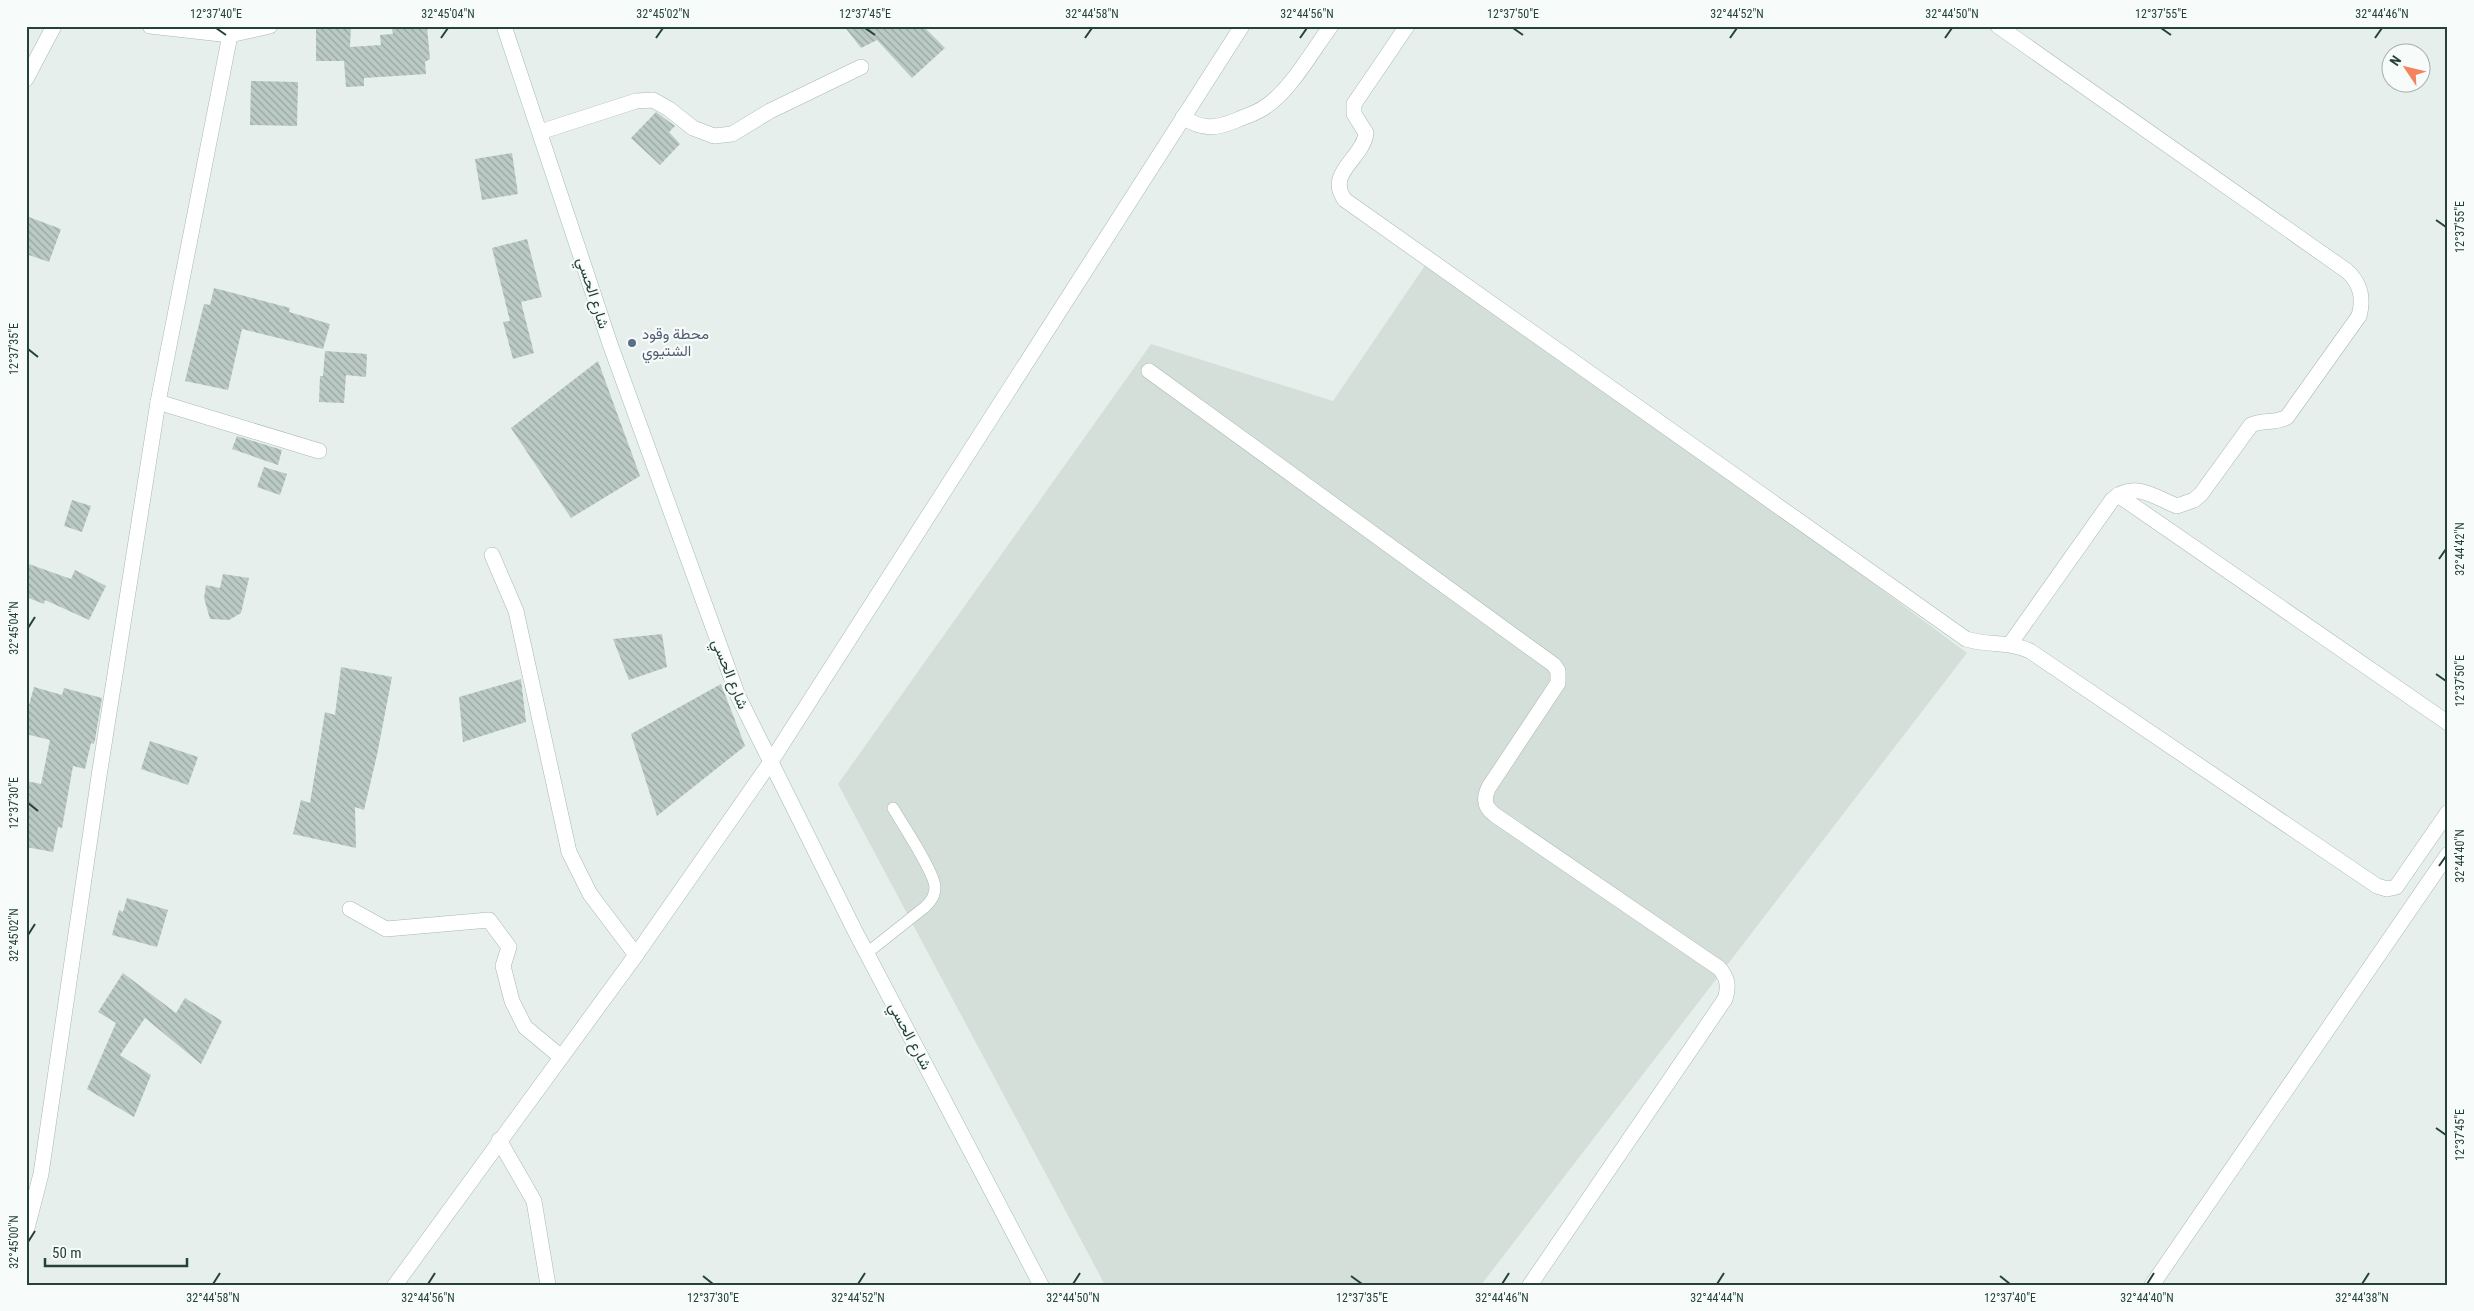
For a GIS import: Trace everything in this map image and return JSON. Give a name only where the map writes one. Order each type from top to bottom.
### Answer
[{"type":"street","points":[[26,80],[54,26]]},
{"type":"street","points":[[150,26],[232,31],[270,26]]},
{"type":"street","name":"شارع الحسي","points":[[504,26],[610,344],[731,681],[770,763],[867,953],[1041,1285]]},
{"type":"street","points":[[395,1285],[499,1140],[636,955],[770,763],[1242,26]]},
{"type":"street","points":[[1183,117],[1195,126],[1209,127],[1225,125],[1265,107],[1283,91],[1331,26]]},
{"type":"street","points":[[1407,26],[1354,104],[1354,114],[1366,134],[1361,150],[1343,169],[1340,176],[1338,189],[1345,200],[1966,639],[1985,643],[2010,644],[2024,648],[2036,655],[2382,888],[2396,888],[2448,812]]},
{"type":"street","points":[[1998,26],[2347,271],[2353,277],[2360,290],[2362,299],[2359,316],[2287,417],[2275,422],[2257,422],[2251,425],[2194,500],[2177,506],[2140,490],[2132,490],[2118,495],[2112,500],[2010,644]]},
{"type":"street","points":[[26,1232],[40,1174],[99,776],[158,402],[232,31]]},
{"type":"street","points":[[540,132],[636,101],[653,100],[669,109],[693,128],[714,136],[732,134],[770,111],[861,66]]},
{"type":"street","points":[[1149,371],[1554,665],[1559,677],[1558,683],[1489,788],[1485,800],[1486,806],[1495,815],[1719,968],[1726,977],[1728,985],[1725,999],[1530,1285]]},
{"type":"street","points":[[158,402],[319,451]]},
{"type":"street","points":[[2118,495],[2448,723]]},
{"type":"street","points":[[492,555],[516,611],[569,852],[590,894],[636,955]]},
{"type":"street","points":[[2152,1285],[2448,854]]},
{"type":"street","points":[[350,909],[386,929],[489,920],[509,947],[503,966],[512,1001],[525,1027],[561,1057]]},
{"type":"street","points":[[499,1140],[534,1202],[548,1285]]},
{"type":"lane","points":[[867,953],[932,901],[935,893],[932,876],[893,808]]},
{"type":"shaded area","points":[[1432,255],[1967,653],[1481,1285],[1105,1285],[838,784],[1151,344],[1333,401]]},
{"type":"building","points":[[316,26],[351,26],[350,47],[381,45],[380,35],[393,34],[392,29],[427,27],[430,59],[425,62],[426,74],[364,78],[364,86],[346,87],[344,61],[316,61]]},
{"type":"building","points":[[844,26],[923,26],[945,48],[912,78],[877,40],[861,48]]},
{"type":"building","points":[[251,81],[298,82],[297,126],[250,125]]},
{"type":"building","points":[[656,112],[675,126],[669,132],[680,144],[660,165],[631,138]]},
{"type":"building","points":[[512,153],[518,194],[482,200],[475,159]]},
{"type":"building","points":[[26,216],[61,229],[49,262],[26,254]]},
{"type":"building","points":[[527,239],[542,297],[521,302],[534,353],[513,359],[503,322],[510,321],[492,248]]},
{"type":"building","points":[[214,288],[290,308],[289,312],[330,324],[323,349],[242,329],[228,390],[185,381],[204,304],[210,305]]},
{"type":"building","points":[[325,351],[367,354],[366,377],[346,375],[344,403],[319,402],[320,376],[323,376]]},
{"type":"building","points":[[598,361],[640,476],[571,518],[511,428]]},
{"type":"building","points":[[237,436],[282,450],[278,465],[232,449]]},
{"type":"building","points":[[264,467],[287,474],[280,495],[257,487]]},
{"type":"building","points":[[72,500],[91,506],[82,532],[64,526]]},
{"type":"building","points":[[26,563],[71,579],[75,570],[106,586],[89,620],[45,600],[44,604],[26,597]]},
{"type":"building","points":[[223,574],[249,578],[241,613],[229,620],[210,619],[204,598],[206,585],[220,588]]},
{"type":"building","points":[[662,634],[667,667],[629,680],[613,639]]},
{"type":"building","points":[[341,667],[392,677],[364,810],[355,807],[356,848],[293,834],[301,800],[310,803],[325,712],[335,715]]},
{"type":"building","points":[[521,679],[526,722],[463,742],[459,697]]},
{"type":"building","points":[[721,684],[745,746],[657,816],[631,734]]},
{"type":"building","points":[[34,687],[62,695],[64,688],[102,698],[95,740],[94,744],[91,743],[85,769],[73,766],[62,828],[58,827],[53,852],[26,847],[26,781],[41,784],[50,740],[26,734],[26,716]]},
{"type":"building","points":[[150,741],[198,757],[188,785],[141,769]]},
{"type":"building","points":[[127,898],[168,910],[157,947],[112,935],[119,910],[123,912]]},
{"type":"building","points":[[123,973],[176,1013],[185,998],[222,1021],[201,1064],[145,1018],[120,1055],[151,1075],[134,1117],[87,1089],[116,1023],[98,1012]]},
{"type":"place","name":"محطة وقود الشتيوي","points":[[632,343]]}]
